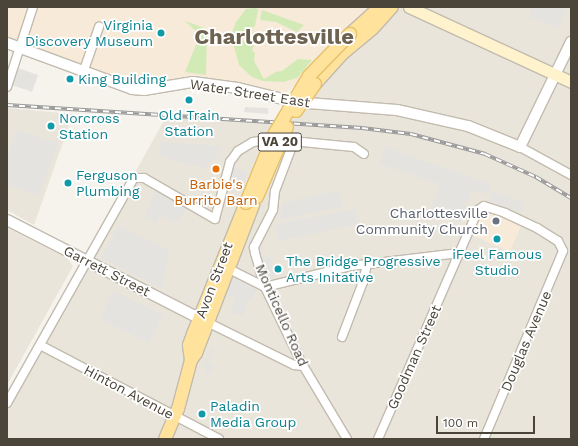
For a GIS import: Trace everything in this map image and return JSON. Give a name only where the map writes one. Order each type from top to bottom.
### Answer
[{"type":"main road","name":"VA 20","points":[[356,35],[380,7]]},
{"type":"main road","name":"VA 20","points":[[356,35],[392,7]]},
{"type":"main road","points":[[409,7],[554,76],[571,82]]},
{"type":"main road","name":"Avon Street","points":[[165,439],[176,417],[191,360],[196,353],[203,320],[223,267],[250,204],[294,114],[327,69],[356,35]]},
{"type":"street","points":[[7,87],[33,7]]},
{"type":"street","points":[[84,70],[99,27]]},
{"type":"street","points":[[571,42],[520,147],[571,175]]},
{"type":"street","name":"Water Street East","points":[[7,43],[139,90],[193,82],[238,88],[295,102],[378,108],[424,114],[493,134],[520,147]]},
{"type":"street","points":[[7,403],[134,178],[144,178],[216,219],[227,172],[238,151],[262,140],[354,147],[364,154]]},
{"type":"street","name":"Monticello Road","points":[[294,142],[275,191],[273,210],[254,247],[266,287],[303,366],[347,439]]},
{"type":"street","name":"Douglas Avenue","points":[[469,231],[481,208],[488,206],[505,213],[558,241],[563,251],[558,266],[484,439]]},
{"type":"street","name":"Garrett Street","points":[[7,220],[203,320]]},
{"type":"street","name":"Goodman Street","points":[[378,439],[469,231]]},
{"type":"street","points":[[223,267],[266,287],[367,264],[459,253]]},
{"type":"street","points":[[342,337],[363,282],[367,264]]},
{"type":"street","points":[[203,320],[294,365],[303,366]]},
{"type":"street","name":"Hinton Avenue","points":[[40,344],[219,439]]},
{"type":"shaded area","points":[[7,7],[376,7],[303,79],[278,99],[193,82],[144,90],[7,38]]},
{"type":"shaded area","points":[[386,7],[571,7],[571,439],[7,439],[7,403],[167,115],[280,122]]},
{"type":"shaded area","points":[[532,7],[567,7],[558,28],[529,16]]},
{"type":"shaded area","points":[[18,68],[38,75],[32,92],[12,85]]},
{"type":"shaded area","points":[[245,107],[268,108],[268,114],[244,112]]},
{"type":"shaded area","points":[[7,108],[73,114],[34,225],[7,210]]},
{"type":"shaded area","points":[[16,130],[58,143],[39,196],[7,184],[7,158]]},
{"type":"shaded area","points":[[160,142],[221,146],[219,159],[213,158],[207,169],[159,156]]},
{"type":"shaded area","points":[[385,147],[491,184],[488,194],[471,190],[460,222],[430,212],[440,184],[379,164]]},
{"type":"shaded area","points":[[234,167],[248,173],[243,186],[228,183]]},
{"type":"shaded area","points":[[158,187],[190,205],[175,223],[160,216],[156,223],[144,217]]},
{"type":"shaded area","points":[[338,190],[344,206],[279,220],[283,203]]},
{"type":"shaded area","points":[[493,191],[525,203],[521,213],[489,201]]},
{"type":"shaded area","points":[[355,209],[358,224],[278,241],[276,224]]},
{"type":"shaded area","points":[[484,211],[522,224],[510,252],[472,235]]},
{"type":"shaded area","points":[[118,226],[169,250],[162,289],[101,258]]},
{"type":"shaded area","points":[[7,228],[67,258],[73,266],[7,385]]},
{"type":"shaded area","points":[[270,256],[276,277],[269,278],[262,258]]},
{"type":"shaded area","points":[[231,277],[257,288],[253,298],[248,301],[242,316],[230,312],[236,298],[227,294],[222,297]]},
{"type":"shaded area","points":[[113,291],[163,315],[149,343],[100,319]]},
{"type":"shaded area","points":[[212,347],[215,348],[208,362],[214,365],[209,375],[205,374],[207,369],[203,367]]},
{"type":"green space","points":[[256,8],[258,10],[255,26],[252,28],[253,41],[232,33],[236,22],[246,9]]},
{"type":"green space","points":[[262,10],[304,25],[297,32],[276,22],[260,20]]},
{"type":"green space","points":[[185,21],[207,29],[206,75],[185,72],[200,35]]},
{"type":"green space","points":[[233,38],[237,38],[254,45],[252,50],[255,53],[254,61],[264,79],[276,72],[282,71],[298,59],[312,60],[297,78],[283,82],[263,81],[252,77],[239,65],[233,43]]},
{"type":"railway","points":[[7,105],[362,128],[411,134],[485,154],[536,177],[571,198]]},
{"type":"place","name":"Virginia Discovery Museum","points":[[161,33]]},
{"type":"place","name":"King Building","points":[[70,79]]},
{"type":"place","name":"Old Train Station","points":[[189,100]]},
{"type":"place","name":"Norcross Station","points":[[51,126]]},
{"type":"place","name":"Barbie's Burrito Barn","points":[[216,169]]},
{"type":"place","name":"Ferguson Plumbing","points":[[68,183]]},
{"type":"place","name":"Charlottesville Community Church","points":[[496,221]]},
{"type":"place","name":"iFeel Famous Studio","points":[[497,239]]},
{"type":"place","name":"The Bridge Progressive Arts Initative","points":[[278,269]]},
{"type":"place","name":"Paladin Media Group","points":[[202,414]]},
{"type":"district","name":"Charlottesville","points":[[274,37]]}]
